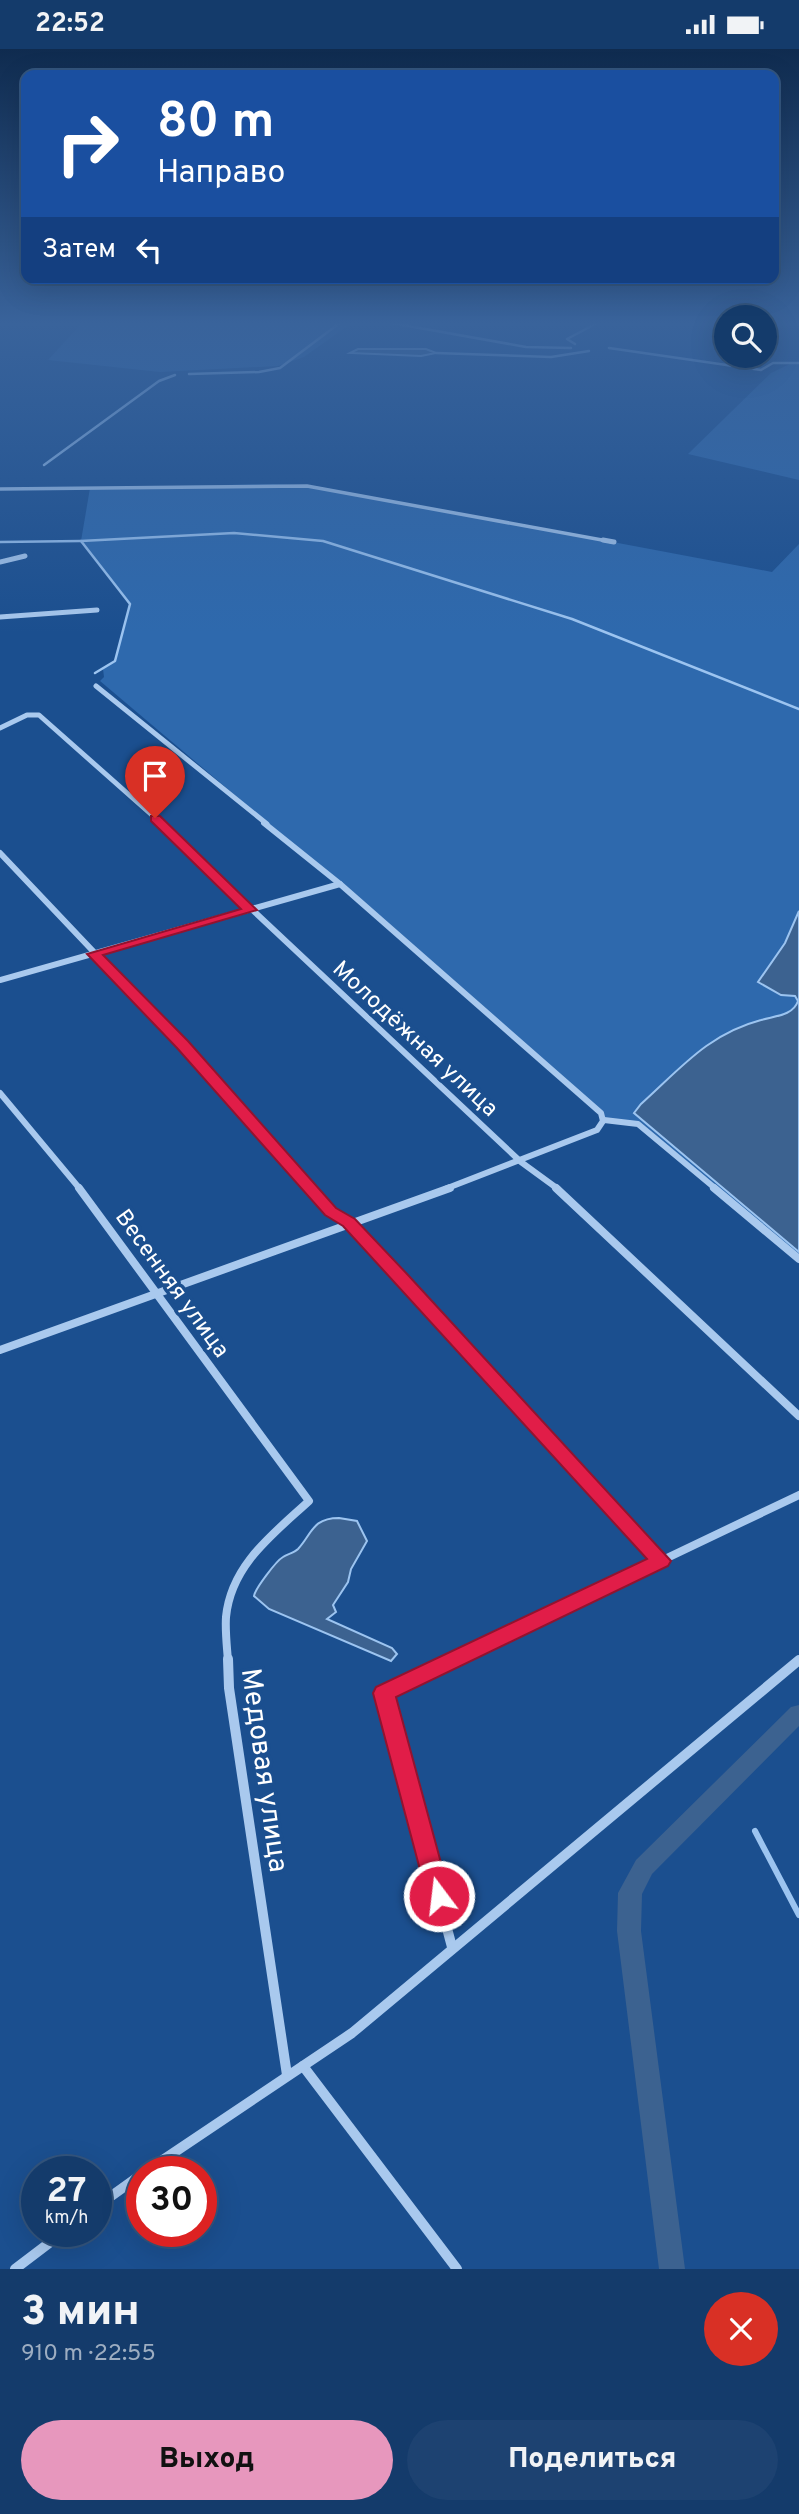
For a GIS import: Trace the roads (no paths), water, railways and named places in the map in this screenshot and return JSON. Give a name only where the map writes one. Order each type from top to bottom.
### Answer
[{"type":"street","points":[[0,489],[298,485],[614,542]]},
{"type":"street","points":[[0,562],[24,556]]},
{"type":"street","points":[[0,617],[97,610]]},
{"type":"street","points":[[96,686],[340,884],[601,1113],[604,1120]]},
{"type":"street","name":"Молодёжная улица","points":[[0,728],[27,715],[40,715],[174,835],[521,1162],[562,1192],[799,1416]]},
{"type":"street","points":[[0,853],[182,1045],[331,1212],[349,1223],[661,1561]]},
{"type":"street","points":[[0,980],[340,884]]},
{"type":"street","name":"Весенняя улица","points":[[0,1093],[68,1173],[309,1501]]},
{"type":"street","points":[[0,1350],[521,1162],[597,1130],[604,1120]]},
{"type":"street","points":[[604,1120],[638,1124],[799,1259]]},
{"type":"street","points":[[452,1947],[384,1693],[799,1495]]},
{"type":"street","name":"Медовая улица","points":[[288,2075],[229,1688],[226,1617],[234,1587],[252,1553],[309,1501]]},
{"type":"street","points":[[169,2156],[352,2033],[799,1660]]},
{"type":"street","points":[[303,2066],[457,2269]]},
{"type":"street","points":[[15,2269],[32,2264],[49,2247]]},
{"type":"waterway","points":[[44,465],[98,426]]},
{"type":"waterway","points":[[81,541],[234,533],[323,541],[572,619],[799,709]]},
{"type":"waterway","points":[[0,542],[81,541]]},
{"type":"waterway","points":[[81,541],[130,604],[115,661],[95,673]]},
{"type":"waterway","points":[[672,2269],[629,1931],[630,1893],[644,1867],[799,1713]]},
{"type":"waterway","points":[[755,1831],[799,1915]]}]
